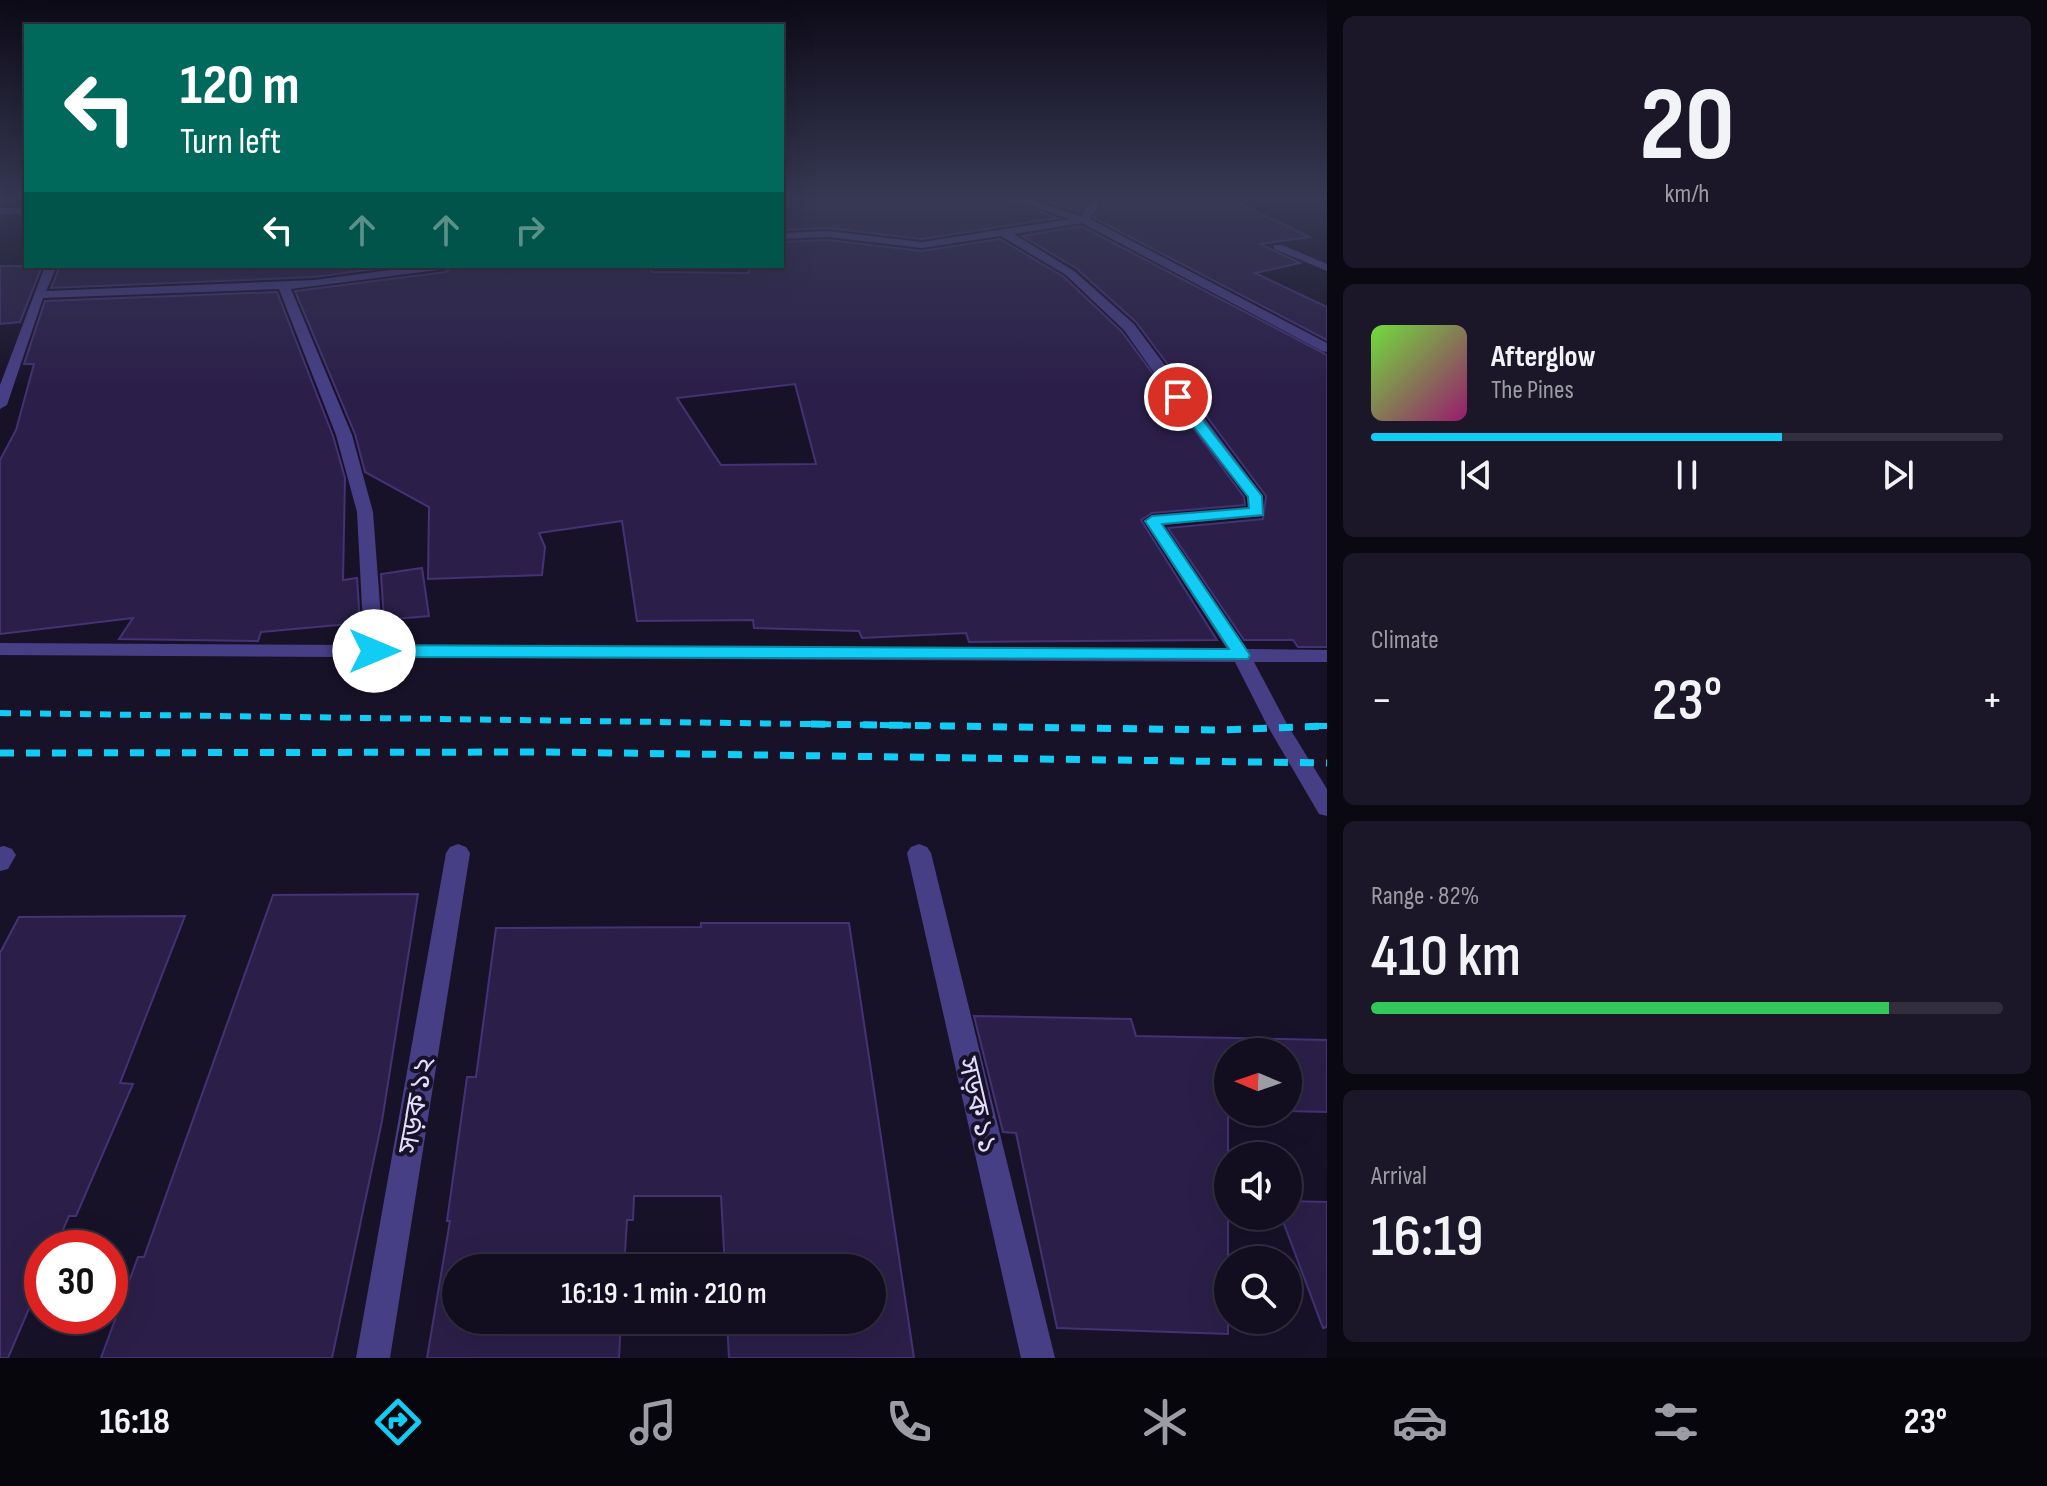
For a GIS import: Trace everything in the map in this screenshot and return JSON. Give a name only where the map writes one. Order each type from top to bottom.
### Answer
[{"type":"street","points":[[1051,261],[1070,273],[1129,327],[1178,397],[1255,496],[1257,512],[1152,521],[1241,655],[1277,725],[1327,808]]},
{"type":"street","points":[[1163,261],[1327,348]]},
{"type":"street","points":[[0,405],[50,268]]},
{"type":"street","points":[[38,295],[284,286],[430,268]]},
{"type":"street","points":[[284,286],[344,435],[365,512],[374,651]]},
{"type":"street","points":[[0,649],[1327,656]]},
{"type":"street","name":"সড়ক ১২","points":[[373,1358],[458,853]]},
{"type":"street","name":"সড়ক ১১","points":[[919,853],[1038,1358]]},
{"type":"building","points":[[784,261],[1038,261],[1064,277],[1122,332],[1244,497],[1245,505],[1152,513],[1141,520],[1217,640],[969,642],[966,633],[862,638],[859,631],[754,628],[753,620],[637,621],[622,521],[539,533],[545,547],[542,575],[428,579],[429,507],[365,472],[355,434],[295,291],[446,272],[452,268],[650,268],[652,272],[749,273],[748,268],[784,268]],"holes":[[[795,384],[816,464],[721,465],[677,398]]]},
{"type":"building","points":[[1065,261],[1148,261],[1327,355],[1327,647],[1298,647],[1293,640],[1244,640],[1168,528],[1263,519],[1266,496],[1136,322]]},
{"type":"building","points":[[1177,261],[1300,263],[1255,273],[1327,307],[1327,340]]},
{"type":"building","points":[[0,266],[41,268],[20,322],[0,324]]},
{"type":"building","points":[[59,268],[382,268],[314,277],[51,288]]},
{"type":"building","points":[[277,292],[333,436],[345,478],[343,580],[357,578],[360,623],[261,632],[258,641],[119,639],[133,618],[0,634],[0,460],[16,430],[34,364],[24,364],[45,301]]},
{"type":"building","points":[[422,568],[429,616],[384,620],[381,574]]},
{"type":"building","points":[[418,894],[382,1121],[332,1358],[101,1358],[110,1334],[128,1334],[128,1284],[138,1257],[144,1257],[273,895]]},
{"type":"building","points":[[185,916],[120,1083],[133,1084],[76,1216],[69,1216],[63,1230],[24,1230],[24,1320],[8,1358],[0,1358],[0,953],[19,917]]},
{"type":"building","points":[[701,923],[849,923],[914,1358],[729,1358],[728,1334],[886,1334],[886,1254],[724,1254],[721,1196],[634,1196],[633,1220],[627,1220],[625,1254],[444,1254],[467,1077],[476,1077],[496,928],[701,927]]},
{"type":"building","points":[[974,1016],[1131,1019],[1136,1036],[1232,1038],[1214,1038],[1214,1126],[1228,1126],[1228,1142],[1214,1142],[1214,1230],[1228,1230],[1228,1246],[1214,1246],[1214,1334],[1057,1328],[1016,1133],[1003,1132]]},
{"type":"building","points":[[1302,1039],[1327,1040],[1327,1112],[1302,1111]]},
{"type":"building","points":[[1302,1201],[1327,1202],[1327,1327],[1323,1328],[1302,1272],[1302,1246],[1292,1246],[1286,1230],[1302,1230]]},
{"type":"building","points":[[442,1269],[442,1334],[620,1334],[619,1358],[427,1358]]},
{"type":"railway","points":[[0,713],[857,725]]},
{"type":"railway","points":[[811,724],[857,725]]},
{"type":"railway","points":[[857,725],[954,726]]},
{"type":"railway","points":[[857,725],[1218,730],[1327,726],[1318,726]]},
{"type":"railway","points":[[0,753],[548,752],[1327,763]]},
{"type":"route","points":[[374,651],[1241,655],[1152,521],[1176,516],[1257,512],[1255,496],[1178,397]]}]
